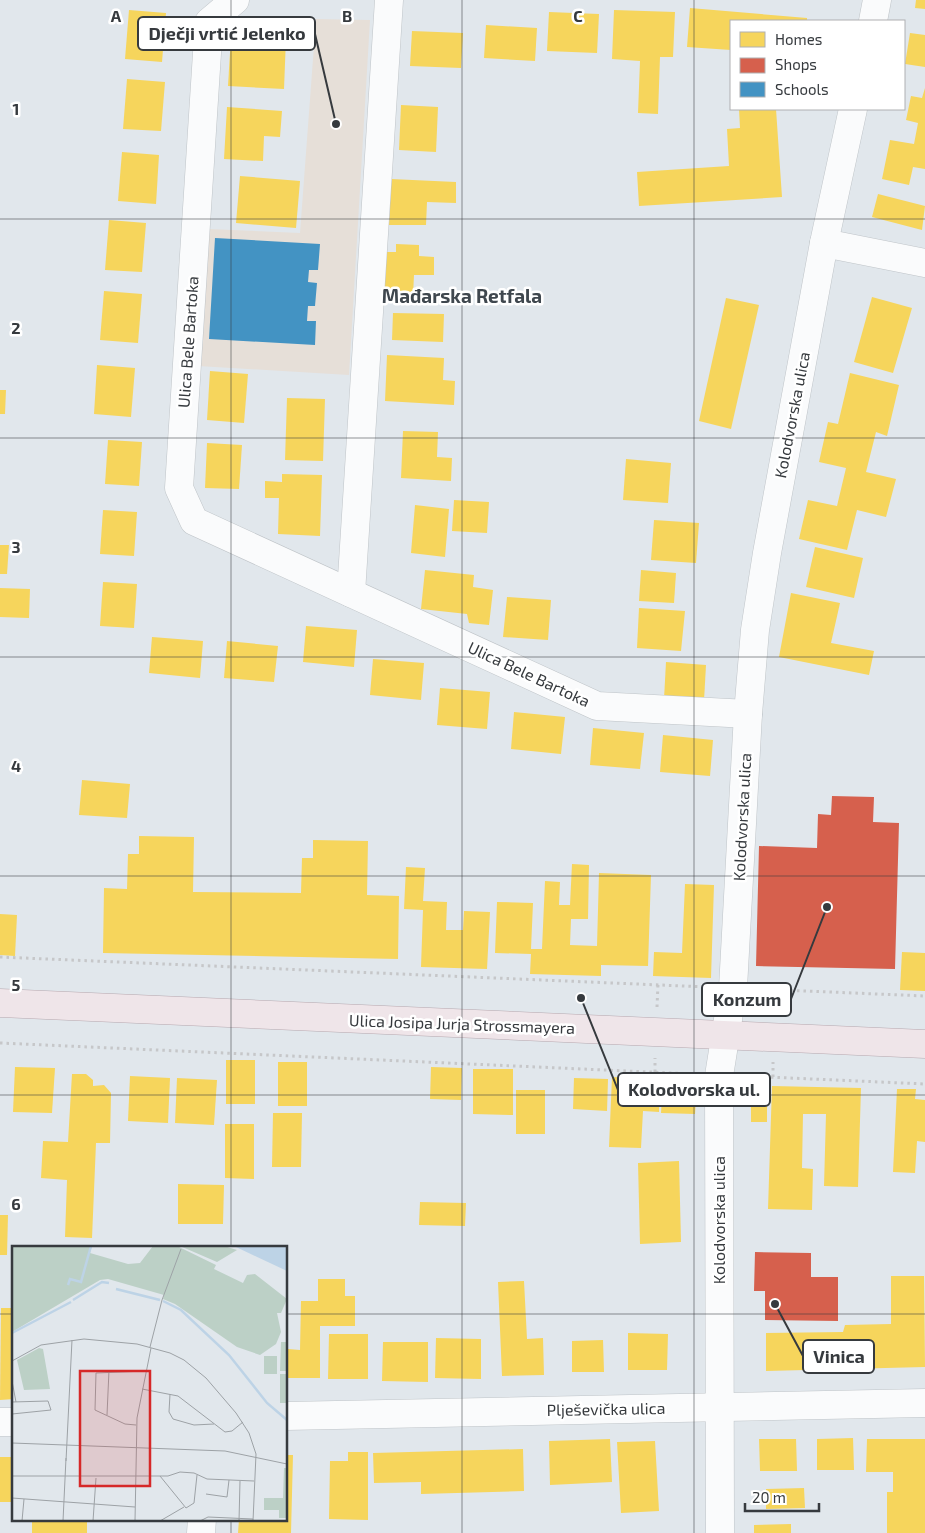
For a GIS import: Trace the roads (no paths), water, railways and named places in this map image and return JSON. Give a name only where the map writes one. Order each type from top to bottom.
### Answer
[{"type":"main road","name":"Ulica Josipa Jurja Strossmayera","points":[[0,1004],[925,1044]]},
{"type":"street","name":"Ulica Bele Bartoka","points":[[235,0],[209,22],[179,488],[194,521],[540,678],[597,706],[748,714]]},
{"type":"street","points":[[351,593],[389,0]]},
{"type":"street","points":[[873,20],[877,0]]},
{"type":"street","name":"Kolodvorska ulica","points":[[720,1533],[718,1406],[719,1076],[724,1035],[733,988],[748,714],[755,630],[766,553],[824,243],[854,110]]},
{"type":"street","points":[[824,243],[925,263]]},
{"type":"street","name":"Plješevička ulica","points":[[288,1416],[925,1403]]},
{"type":"street","points":[[201,1533],[202,1520]]},
{"type":"place","name":"Dječji vrtić Jelenko","points":[[336,124]]},
{"type":"place","name":"Konzum","points":[[827,907]]},
{"type":"place","name":"Kolodvorska ul.","points":[[581,998]]},
{"type":"place","name":"Vinica","points":[[775,1304]]},
{"type":"district","name":"Mađarska Retfala","points":[[462,296]]}]
